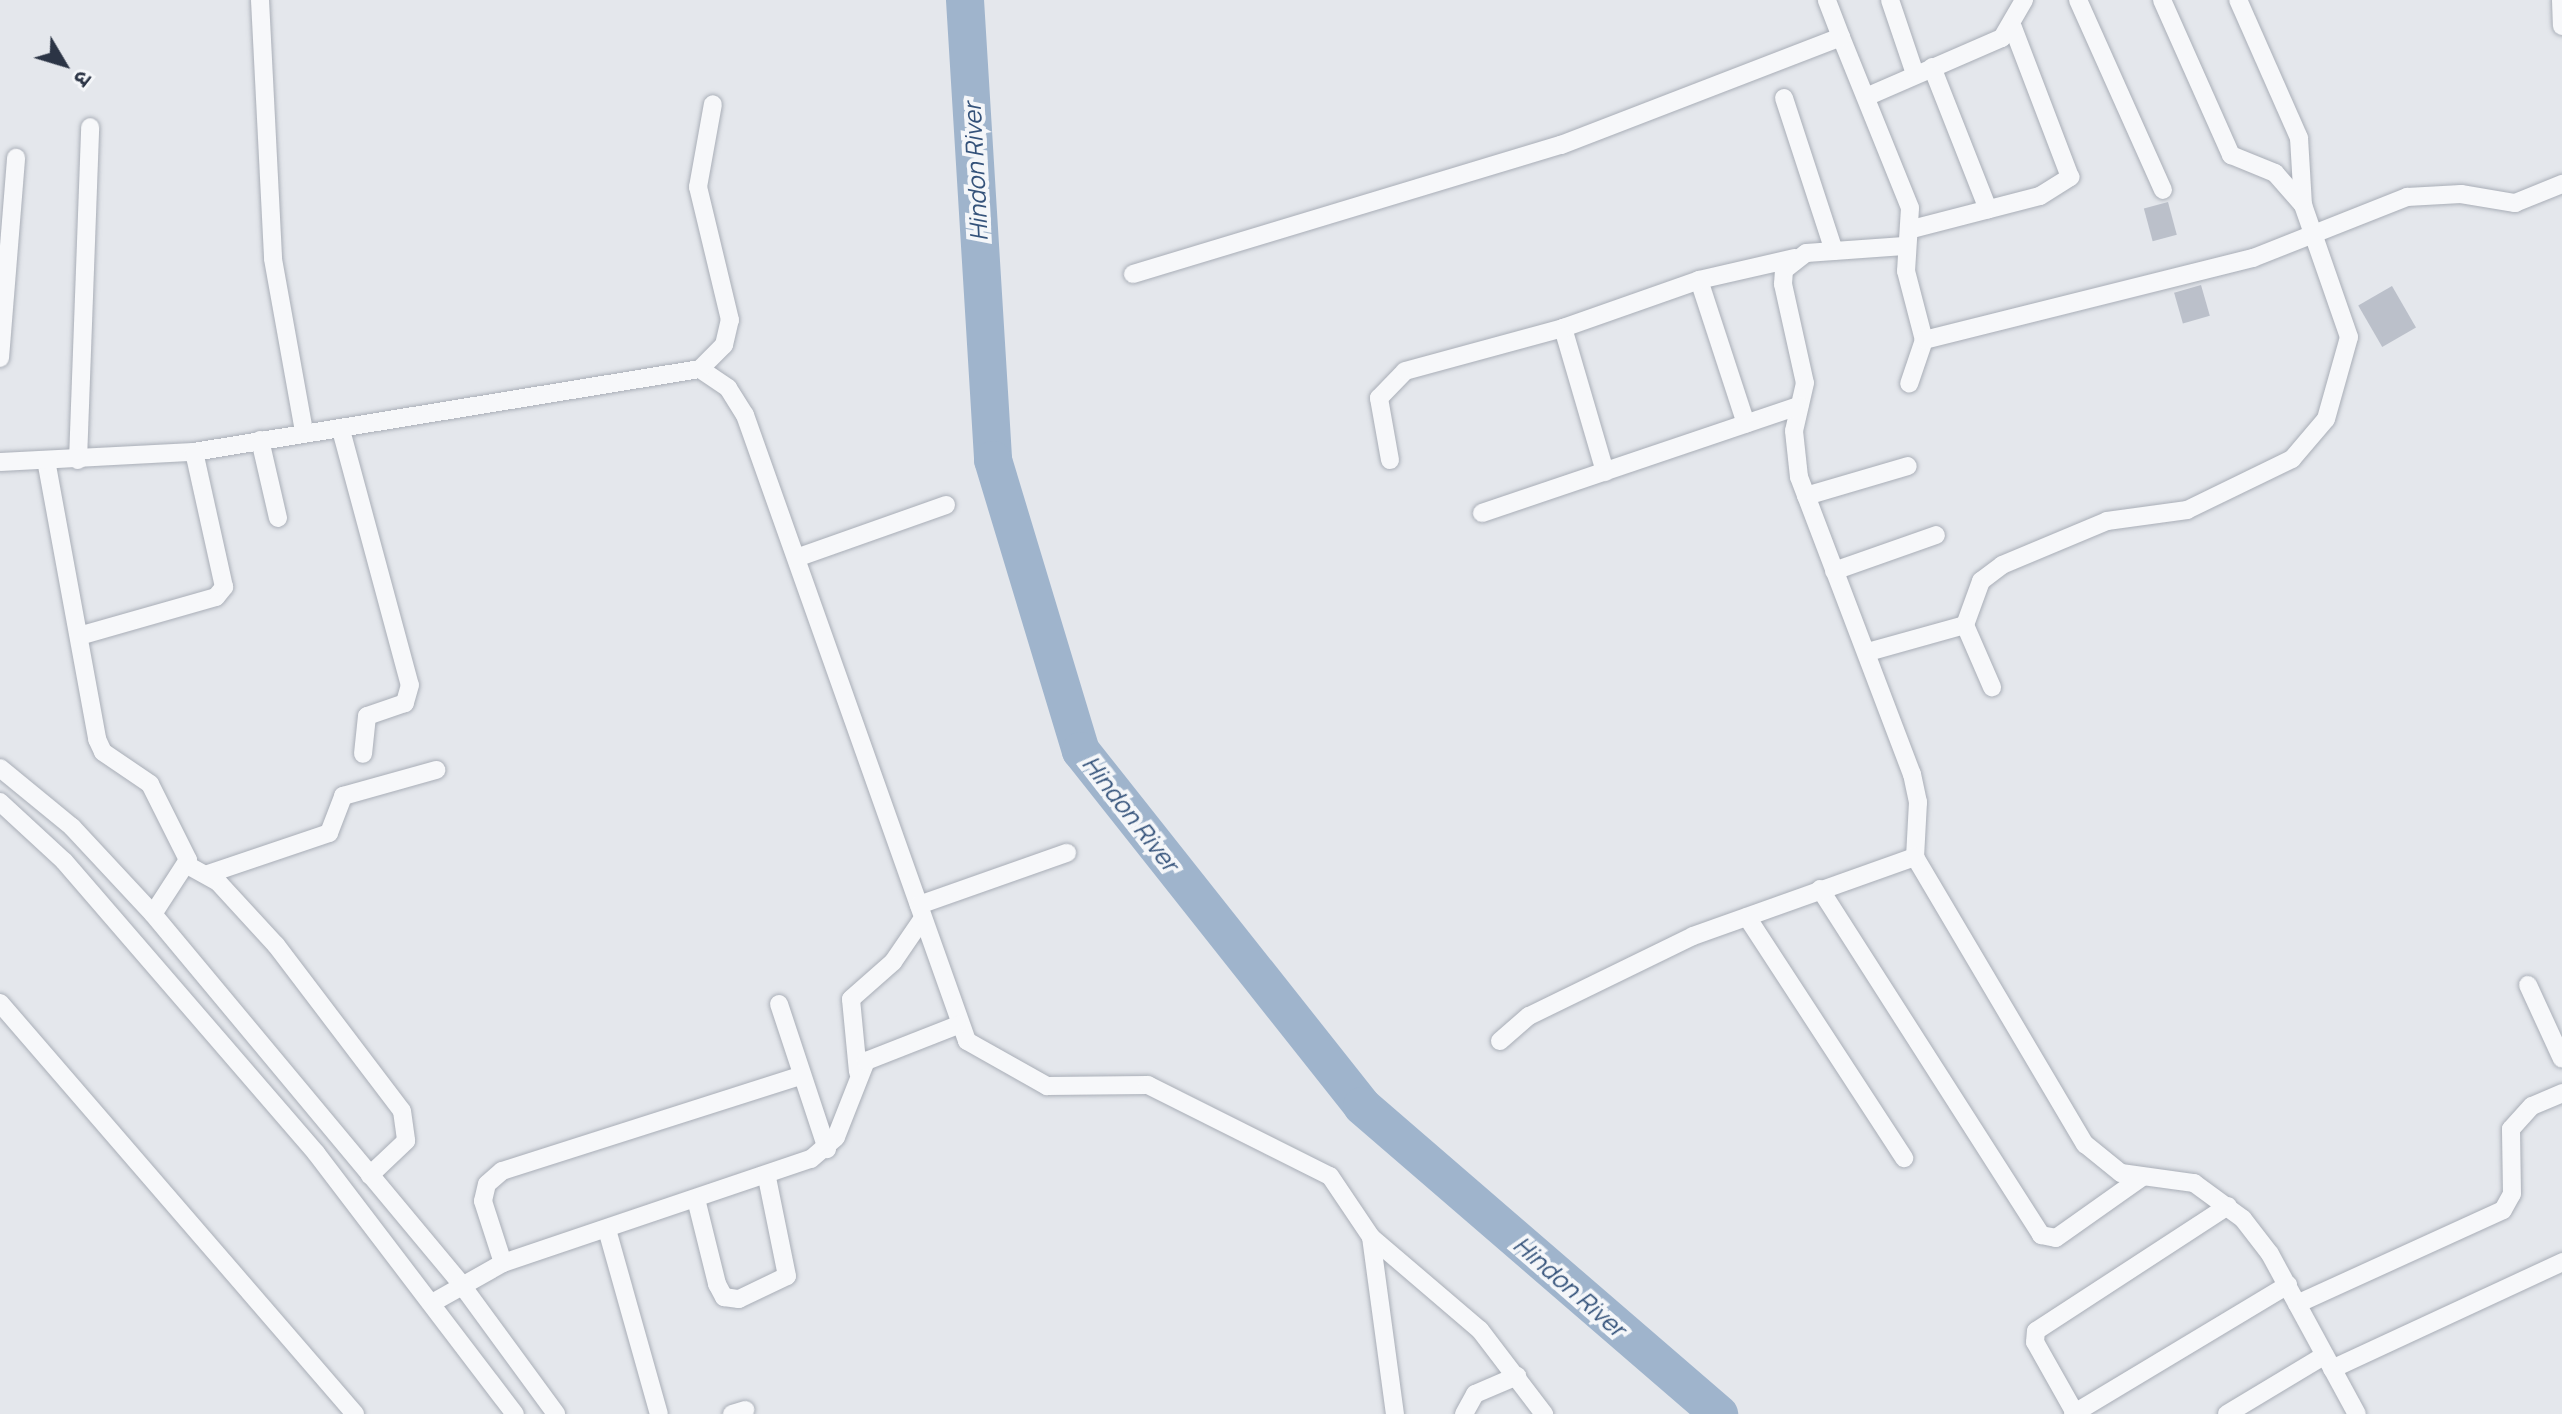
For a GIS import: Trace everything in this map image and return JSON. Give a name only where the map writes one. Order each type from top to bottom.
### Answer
[{"type":"street","points":[[260,0],[273,259],[304,432]]},
{"type":"street","points":[[1827,0],[1904,188],[1908,238],[1924,340],[1909,384]]},
{"type":"street","points":[[1890,0],[1988,209]]},
{"type":"street","points":[[1390,460],[1379,398],[1388,381],[1563,328],[1699,280],[1795,258],[1908,238],[1988,209],[2040,196],[2070,177],[2013,28],[2024,0]]},
{"type":"street","points":[[2078,0],[2163,190]]},
{"type":"street","points":[[1992,687],[1965,625],[1981,581],[2002,565],[2107,521],[2187,510],[2275,469],[2313,442],[2349,337],[2303,205],[2275,173],[2231,155],[2162,0]]},
{"type":"street","points":[[2238,0],[2303,151],[2303,205]]},
{"type":"street","points":[[2561,0],[2562,26]]},
{"type":"street","points":[[1866,97],[2013,28]]},
{"type":"street","points":[[1133,274],[1561,145],[1841,37]]},
{"type":"street","points":[[1784,98],[1834,251]]},
{"type":"street","points":[[0,462],[194,452],[700,369],[724,345],[730,320],[698,187],[713,104]]},
{"type":"street","points":[[78,460],[90,127]]},
{"type":"street","points":[[0,358],[16,158]]},
{"type":"street","points":[[1924,340],[2253,258],[2407,197],[2461,194],[2515,203],[2562,184]]},
{"type":"street","points":[[1795,258],[1783,284],[1803,371],[1795,455],[1806,496],[1868,652],[1918,802],[1915,857],[2085,1144],[2110,1168],[2142,1177],[2194,1183],[2228,1206],[2288,1285],[2357,1414]]},
{"type":"street","points":[[1699,280],[1746,424]]},
{"type":"street","points":[[1563,328],[1605,472]]},
{"type":"street","points":[[700,369],[737,399],[799,557],[958,1025],[982,1054],[1047,1086],[1148,1085],[1185,1099],[1237,1134],[1330,1176],[1371,1237],[1453,1305],[1517,1376],[1544,1414]]},
{"type":"street","points":[[1482,513],[1799,406]]},
{"type":"street","points":[[341,430],[410,685],[405,703],[367,716],[363,754]]},
{"type":"street","points":[[260,440],[278,518]]},
{"type":"street","points":[[79,636],[216,597],[224,587],[194,452]]},
{"type":"street","points":[[46,460],[103,752],[150,784],[189,866],[208,874],[276,945],[408,1121],[406,1141],[370,1175]]},
{"type":"street","points":[[1806,496],[1908,466]]},
{"type":"street","points":[[799,557],[946,505]]},
{"type":"street","points":[[1834,571],[1936,535]]},
{"type":"street","points":[[1868,652],[1965,625]]},
{"type":"street","points":[[0,768],[72,827],[153,914],[461,1284],[556,1414]]},
{"type":"street","points":[[208,874],[329,833],[343,796],[436,770]]},
{"type":"street","points":[[0,802],[148,954],[432,1303],[515,1414]]},
{"type":"street","points":[[858,1072],[851,999],[893,962],[921,912],[1067,853]]},
{"type":"street","points":[[1500,1041],[1589,985],[1747,917],[1915,857]]},
{"type":"street","points":[[153,914],[189,866]]},
{"type":"street","points":[[1820,889],[2041,1235],[2056,1238],[2142,1177]]},
{"type":"street","points":[[1747,917],[1904,1158]]},
{"type":"street","points":[[2528,985],[2562,1059]]},
{"type":"street","points":[[0,1003],[355,1414]]},
{"type":"street","points":[[779,1004],[800,1076],[827,1149]]},
{"type":"street","points":[[432,1303],[503,1263],[608,1233],[696,1199],[767,1178],[827,1149],[858,1072],[882,1051],[958,1025]]},
{"type":"street","points":[[503,1263],[483,1201],[487,1184],[502,1171],[800,1076]]},
{"type":"street","points":[[2297,1304],[2503,1210],[2512,1194],[2511,1129],[2532,1106],[2562,1093]]},
{"type":"street","points":[[696,1199],[717,1284],[724,1297],[739,1299],[787,1276],[767,1178]]},
{"type":"street","points":[[2228,1206],[2036,1331],[2035,1342],[2074,1413],[2288,1285]]},
{"type":"street","points":[[608,1233],[659,1414]]},
{"type":"street","points":[[1371,1237],[1395,1414]]},
{"type":"street","points":[[2227,1414],[2329,1362],[2562,1262]]},
{"type":"street","points":[[1464,1414],[1475,1394],[1517,1376]]},
{"type":"building","points":[[2168,202],[2177,235],[2153,241],[2144,208]]},
{"type":"building","points":[[2201,285],[2210,316],[2183,323],[2174,293]]},
{"type":"building","points":[[2392,286],[2416,328],[2382,347],[2358,306]]},
{"type":"waterway","name":"Hindon River","points":[[965,0],[993,460],[1081,751],[1362,1106],[1719,1414]]}]
